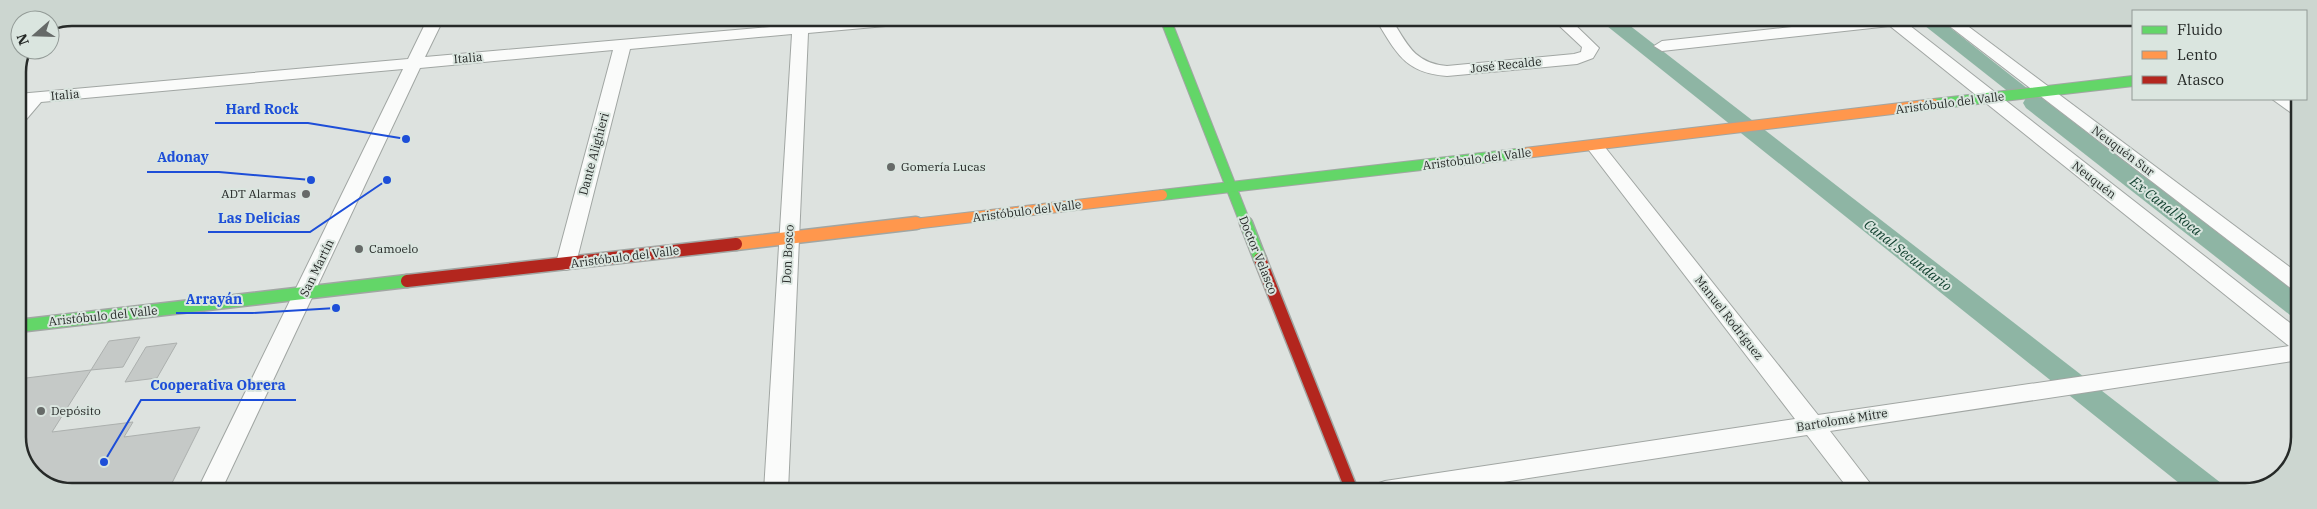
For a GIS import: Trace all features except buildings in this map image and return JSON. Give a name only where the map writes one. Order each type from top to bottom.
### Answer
[{"type":"street","name":"San Martín","points":[[213,483],[432,26]]},
{"type":"street","name":"Italia","points":[[26,98],[623,44],[776,26]]},
{"type":"street","name":"Don Bosco","points":[[776,483],[801,26]]},
{"type":"street","name":"Doctor Velasco","points":[[1168,26],[1349,483]]},
{"type":"street","name":"José Recalde","points":[[1388,26],[1410,61],[1422,68],[1447,71],[1577,58],[1590,52],[1591,48],[1585,40],[1568,26]]},
{"type":"street","points":[[1662,46],[1839,26]]},
{"type":"street","name":"Neuquén","points":[[1900,26],[2291,336]]},
{"type":"street","name":"Neuquén Sur","points":[[1957,26],[2291,278]]},
{"type":"street","name":"Dante Alighieri","points":[[566,263],[623,44]]},
{"type":"street","name":"Aristóbulo del Valle","points":[[1722,130],[2132,81]]},
{"type":"street","points":[[26,109],[36,97]]},
{"type":"street","name":"Aristobulo del Valle","points":[[1232,187],[1722,130]]},
{"type":"street","name":"Manuel Rodríguez","points":[[1594,145],[1858,483]]},
{"type":"street","name":"Aristóbulo del Valle","points":[[26,325],[1232,187]]},
{"type":"street","name":"Bartolomé Mitre","points":[[1437,483],[2101,380],[2291,353]]},
{"type":"waterway","name":"Canal Secundario","points":[[1617,26],[2200,483]]},
{"type":"waterway","name":"Ex Canal Roca","points":[[1935,26],[2017,89]]},
{"type":"waterway","name":"Ex Canal Roca","points":[[2034,103],[2291,303]]},
{"type":"traffic: fast","points":[[1168,26],[1260,259]]},
{"type":"traffic: fast","points":[[1934,104],[2132,81]]},
{"type":"traffic: fast","points":[[1162,195],[1525,153]]},
{"type":"traffic: fast","points":[[26,325],[407,281]]},
{"type":"traffic: slow","points":[[1525,153],[1934,104]]},
{"type":"traffic: slow","points":[[736,244],[1162,195]]},
{"type":"traffic: jam","points":[[407,281],[736,244]]},
{"type":"traffic: jam","points":[[1260,259],[1349,483]]},
{"type":"place","name":"Hard Rock","points":[[406,139]]},
{"type":"place","name":"Gomería Lucas","points":[[891,167]]},
{"type":"place","name":"Adonay","points":[[311,180]]},
{"type":"place","name":"Las Delicias","points":[[387,180]]},
{"type":"place","name":"ADT Alarmas","points":[[306,194]]},
{"type":"place","name":"Camoelo","points":[[359,249]]},
{"type":"place","name":"Arrayán","points":[[336,308]]},
{"type":"place","name":"Depósito","points":[[41,411]]},
{"type":"place","name":"Cooperativa Obrera","points":[[104,462]]}]
